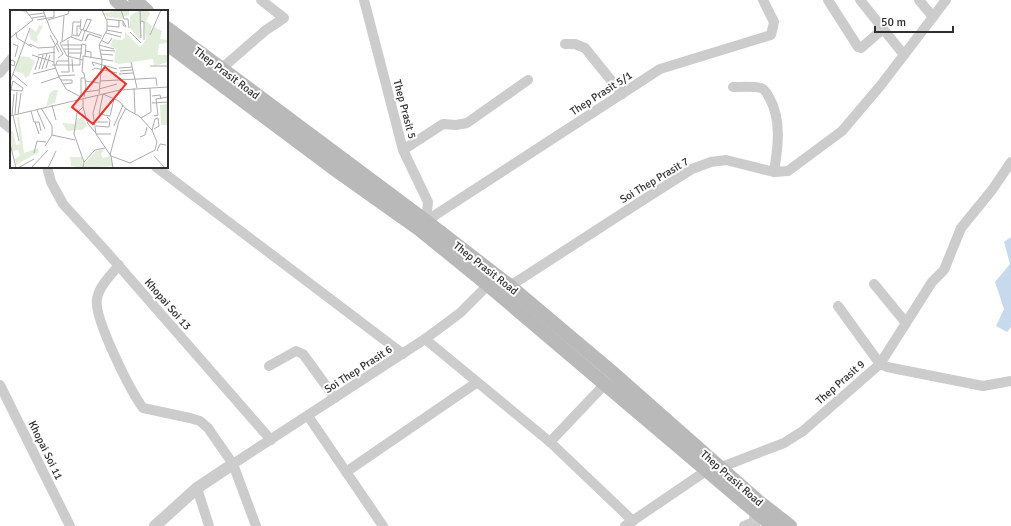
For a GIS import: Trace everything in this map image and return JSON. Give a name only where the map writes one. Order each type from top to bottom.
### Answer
[{"type":"main road","points":[[116,0],[127,10]]},
{"type":"main road","points":[[135,0],[146,10]]},
{"type":"main road","name":"Thep Prasit Road","points":[[168,29],[426,221],[510,286],[612,372],[713,469],[754,518],[773,526]]},
{"type":"main road","name":"Thep Prasit Road","points":[[168,45],[332,168],[418,229],[488,285],[605,384],[713,469]]},
{"type":"main road","points":[[488,285],[510,286]]},
{"type":"main road","name":"Thep Prasit Road","points":[[754,518],[790,526]]},
{"type":"street","points":[[220,69],[266,30],[284,18],[261,0]]},
{"type":"street","name":"Thep Prasit 5","points":[[364,0],[403,150],[428,202],[426,221]]},
{"type":"street","name":"Thep Prasit 5/1","points":[[426,221],[660,69],[771,35],[774,22],[763,0]]},
{"type":"street","points":[[828,0],[858,47],[861,48],[883,29]]},
{"type":"street","points":[[860,0],[904,55]]},
{"type":"street","points":[[919,0],[933,17]]},
{"type":"street","name":"Soi Thep Prasit 7","points":[[510,286],[643,200],[692,170],[711,162],[726,160],[774,172],[788,171],[842,131],[881,85],[946,0]]},
{"type":"street","points":[[565,44],[575,44],[585,48],[622,94]]},
{"type":"street","points":[[0,73],[10,60]]},
{"type":"street","points":[[403,150],[443,124],[456,125],[467,123],[528,80]]},
{"type":"street","points":[[733,87],[761,88],[772,104],[778,125],[777,153],[774,172]]},
{"type":"street","points":[[0,120],[10,128]]},
{"type":"street","points":[[838,306],[880,364],[932,282],[944,270],[961,228],[992,190],[1011,162]]},
{"type":"street","name":"Khopai Soi 13","points":[[47,168],[51,182],[63,204],[271,440]]},
{"type":"street","points":[[157,168],[403,354]]},
{"type":"street","points":[[118,265],[99,291],[96,306],[104,331],[139,404],[143,408],[149,410],[200,421],[208,428],[233,464],[256,526]]},
{"type":"street","points":[[874,284],[906,323]]},
{"type":"street","name":"Soi Thep Prasit 6","points":[[233,464],[425,339],[460,313],[488,285]]},
{"type":"street","points":[[425,339],[476,383],[550,442],[629,523]]},
{"type":"street","points":[[269,366],[296,351],[299,352],[303,354],[335,398]]},
{"type":"street","name":"Thep Prasit 9","points":[[629,523],[713,469],[784,443],[803,430],[880,364],[887,367],[982,386],[1011,381]]},
{"type":"street","points":[[346,472],[476,383]]},
{"type":"street","points":[[550,442],[605,384]]},
{"type":"street","name":"Khopai Soi 11","points":[[0,385],[70,526]]},
{"type":"street","points":[[308,416],[383,526]]},
{"type":"street","points":[[155,526],[197,488],[233,464]]},
{"type":"street","points":[[197,488],[209,526]]},
{"type":"water","points":[[1011,237],[1011,327],[1007,332],[996,326],[1004,309],[995,282],[1010,264],[1004,242]]}]
